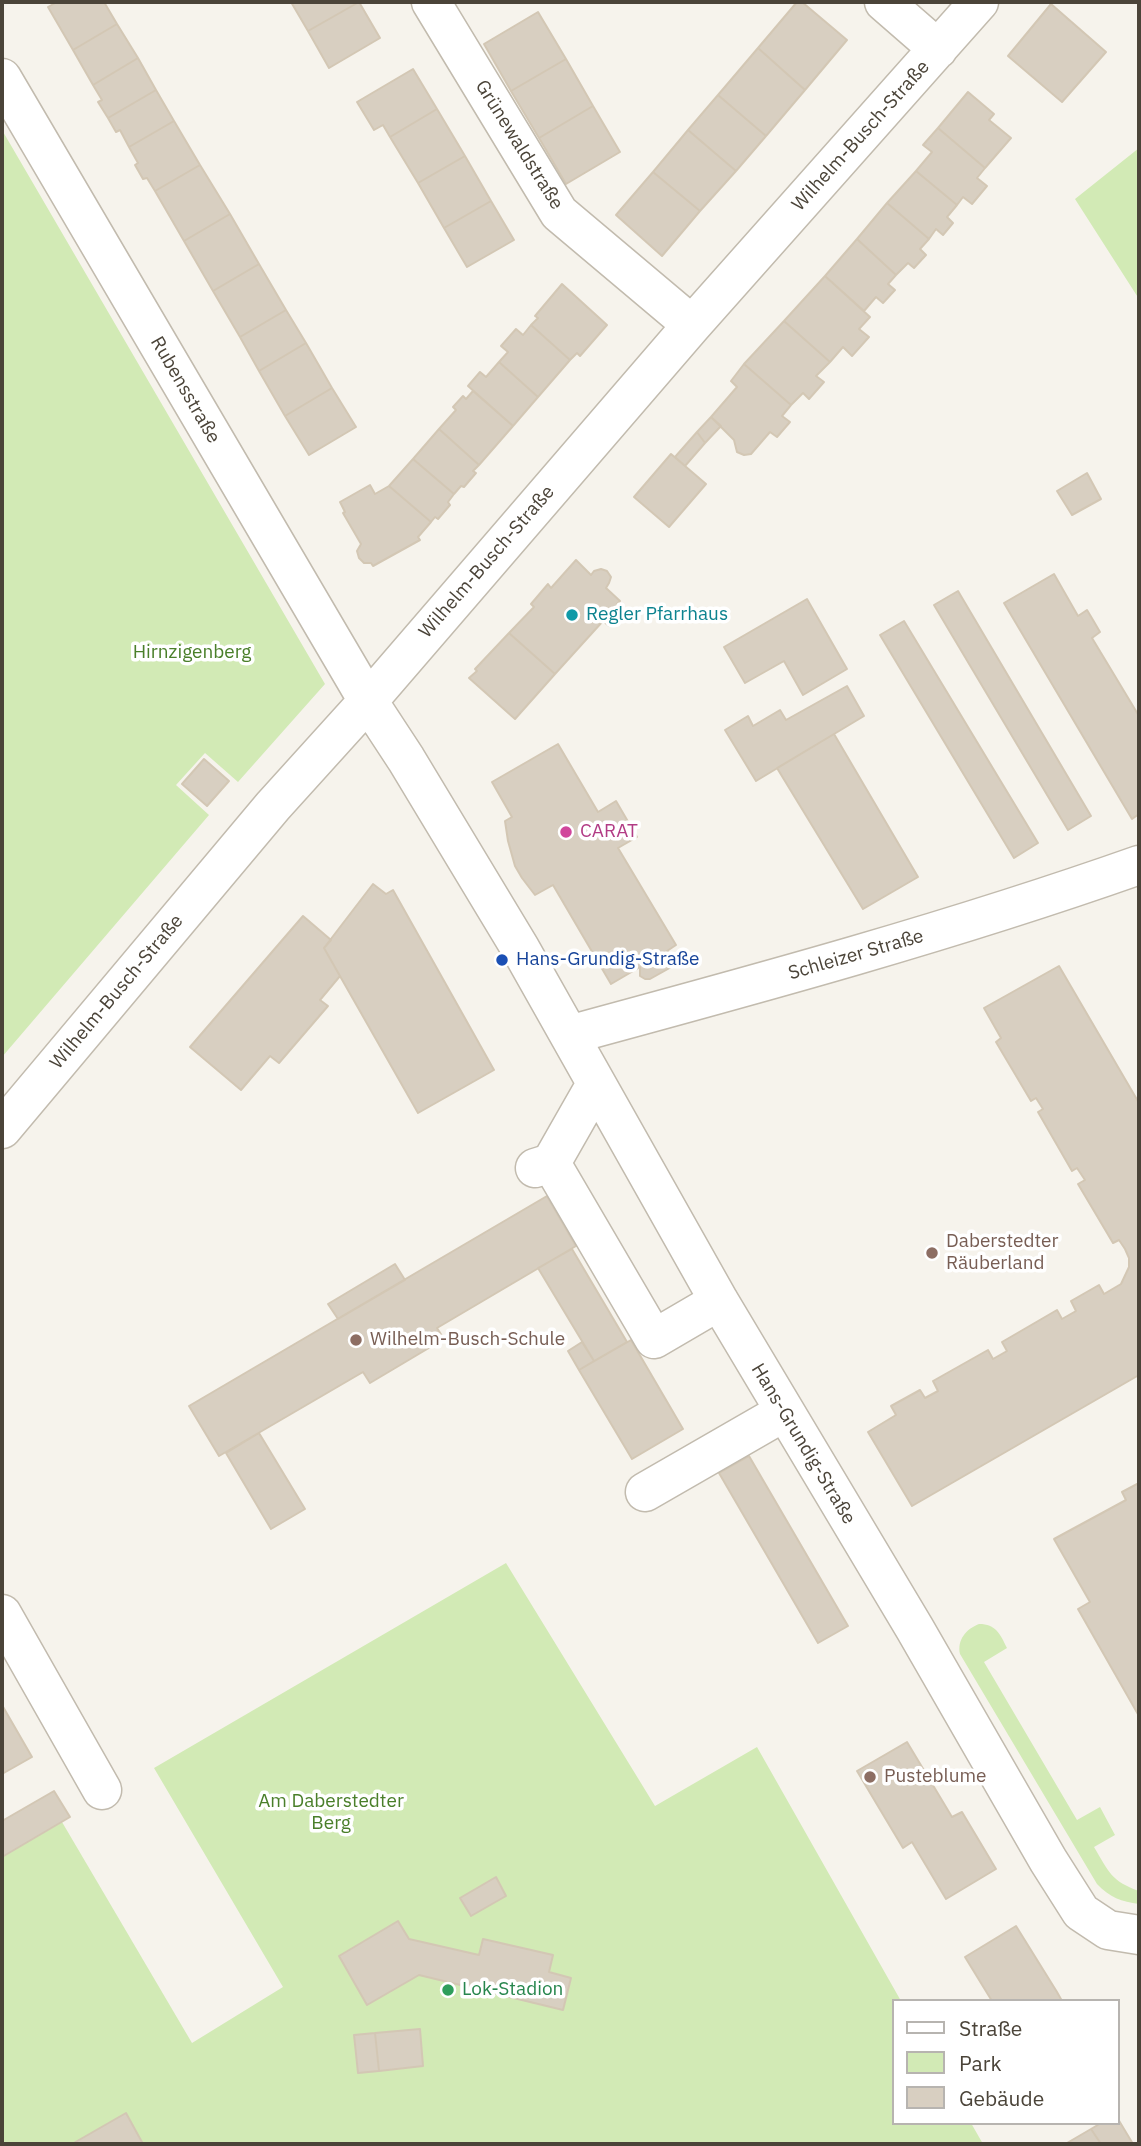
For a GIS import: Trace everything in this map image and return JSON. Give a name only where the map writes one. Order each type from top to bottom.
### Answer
[{"type":"street","name":"Grünewaldstraße","points":[[431,2],[559,213],[692,325]]},
{"type":"street","points":[[884,2],[938,49]]},
{"type":"street","name":"Wilhelm-Busch-Straße","points":[[2,1129],[274,806],[692,325],[979,2]]},
{"type":"street","name":"Rubensstraße","points":[[2,78],[368,701]]},
{"type":"street","name":"Hans-Grundig-Straße","points":[[368,701],[520,948],[719,1301],[915,1629],[1048,1860],[1081,1912],[1108,1930],[1139,1935]]},
{"type":"street","name":"Schleizer Straße","points":[[569,1035],[859,955],[1139,865]]},
{"type":"street","points":[[596,1084],[543,1166],[654,1339],[719,1301]]},
{"type":"street","points":[[645,1492],[785,1412]]},
{"type":"street","points":[[2,1614],[102,1790]]},
{"type":"green space","name":"Hirnzigenberg","points":[[2,130],[325,684],[238,782],[205,753],[176,785],[209,815],[2,1057]]},
{"type":"green space","points":[[1139,148],[1139,299],[1075,199]]},
{"type":"green space","name":"Am Daberstedter Berg","points":[[506,1563],[655,1806],[757,1747],[900,1999],[892,1999],[892,2125],[972,2125],[983,2144],[2,2144],[2,1857],[62,1822],[192,2043],[283,1987],[154,1768]]},
{"type":"green space","points":[[979,1624],[990,1626],[1000,1634],[1007,1648],[984,1662],[1077,1820],[1100,1807],[1115,1835],[1094,1847],[1116,1879],[1139,1891],[1139,1904],[1116,1898],[1097,1884],[960,1654],[960,1644],[964,1636]]},
{"type":"building","points":[[57,2],[104,2],[117,24],[73,50],[48,7]]},
{"type":"building","points":[[291,2],[359,2],[308,31]]},
{"type":"building","points":[[359,2],[380,38],[329,68],[308,31]]},
{"type":"building","points":[[797,2],[802,2],[847,40],[805,90],[758,48]]},
{"type":"building","points":[[1051,4],[1106,52],[1062,102],[1008,56]]},
{"type":"building","points":[[538,12],[566,59],[511,91],[484,44]]},
{"type":"building","points":[[117,24],[138,58],[93,85],[73,50]]},
{"type":"building","points":[[758,48],[805,90],[766,136],[718,95]]},
{"type":"building","points":[[138,58],[156,90],[108,118],[98,102],[102,100],[93,85]]},
{"type":"building","points":[[566,59],[593,106],[539,138],[511,91]]},
{"type":"building","points":[[413,69],[437,109],[390,137],[383,125],[374,130],[357,102]]},
{"type":"building","points":[[156,90],[174,121],[129,147],[120,130],[116,132],[108,118]]},
{"type":"building","points":[[968,92],[994,114],[989,120],[1011,138],[985,168],[938,128]]},
{"type":"building","points":[[718,95],[766,136],[736,171],[688,130]]},
{"type":"building","points":[[593,106],[620,152],[566,184],[539,138]]},
{"type":"building","points":[[437,109],[465,156],[418,183],[390,137]]},
{"type":"building","points":[[174,121],[200,165],[155,191],[147,178],[143,179],[129,147]]},
{"type":"building","points":[[938,128],[985,168],[977,178],[987,186],[972,204],[963,197],[957,205],[916,171],[932,152],[923,145]]},
{"type":"building","points":[[688,130],[736,171],[700,211],[653,172]]},
{"type":"building","points":[[465,156],[491,201],[444,228],[418,183]]},
{"type":"building","points":[[200,165],[230,214],[184,241],[155,191]]},
{"type":"building","points":[[916,171],[957,205],[947,217],[953,223],[943,235],[936,229],[929,239],[887,203]]},
{"type":"building","points":[[653,172],[700,211],[662,256],[616,215]]},
{"type":"building","points":[[491,201],[514,240],[467,267],[444,228]]},
{"type":"building","points":[[887,203],[929,239],[920,249],[926,255],[914,268],[908,263],[896,275],[857,239]]},
{"type":"building","points":[[230,214],[259,264],[213,291],[184,241]]},
{"type":"building","points":[[857,239],[896,275],[888,284],[895,290],[883,303],[876,297],[864,311],[825,276]]},
{"type":"building","points":[[259,264],[286,310],[240,337],[213,291]]},
{"type":"building","points":[[825,276],[870,317],[859,329],[869,337],[852,356],[843,347],[830,362],[784,321]]},
{"type":"building","points":[[562,284],[607,325],[580,356],[577,353],[570,360],[531,325],[538,318],[535,316]]},
{"type":"building","points":[[286,310],[306,343],[259,371],[240,337]]},
{"type":"building","points":[[784,321],[830,362],[816,376],[824,382],[809,399],[803,393],[791,405],[744,364]]},
{"type":"building","points":[[531,325],[570,360],[538,397],[499,362],[508,352],[501,346],[516,329],[523,335]]},
{"type":"building","points":[[306,343],[332,388],[285,416],[259,371]]},
{"type":"building","points":[[499,362],[538,397],[513,426],[468,386],[480,372],[486,377]]},
{"type":"building","points":[[744,364],[791,405],[782,416],[790,422],[777,437],[770,432],[751,454],[744,455],[737,452],[734,440],[711,417],[737,387],[731,381]]},
{"type":"building","points":[[332,388],[356,427],[309,455],[285,416]]},
{"type":"building","points":[[473,391],[513,426],[479,465],[439,429],[456,410],[453,407],[463,396],[466,399]]},
{"type":"building","points":[[711,417],[721,426],[705,443],[697,432]]},
{"type":"building","points":[[439,429],[479,465],[464,487],[461,486],[454,494],[413,459]]},
{"type":"building","points":[[697,432],[705,443],[685,466],[675,457]]},
{"type":"building","points":[[671,454],[706,484],[669,527],[634,497]]},
{"type":"building","points":[[413,459],[454,494],[448,502],[450,505],[438,519],[435,517],[431,522],[389,486]]},
{"type":"building","points":[[1087,473],[1101,499],[1072,515],[1057,491]]},
{"type":"building","points":[[370,485],[375,494],[389,486],[431,522],[418,537],[420,540],[373,566],[359,558],[357,551],[361,544],[343,513],[345,512],[340,502]]},
{"type":"building","name":"Regler Pfarrhaus","points":[[576,560],[591,575],[601,569],[607,571],[611,577],[606,588],[620,601],[617,604],[624,610],[609,626],[603,621],[555,674],[509,633],[534,607],[531,604],[548,584],[551,588]]},
{"type":"building","points":[[1054,574],[1078,616],[1087,610],[1093,620],[1100,632],[1092,638],[1139,716],[1139,814],[1132,819],[1004,603]]},
{"type":"building","points":[[958,591],[1091,816],[1068,830],[934,605]]},
{"type":"building","points":[[807,599],[847,669],[803,695],[784,661],[745,683],[724,647]]},
{"type":"building","points":[[904,621],[1038,843],[1014,858],[880,635]]},
{"type":"building","points":[[509,633],[555,674],[515,719],[469,678]]},
{"type":"building","points":[[847,686],[864,716],[756,781],[725,730],[748,716],[753,726],[780,710],[786,720]]},
{"type":"building","points":[[834,734],[918,877],[863,909],[777,768]]},
{"type":"building","points":[[558,744],[598,812],[616,801],[637,837],[618,848],[676,945],[667,951],[675,965],[650,979],[640,976],[640,967],[611,984],[553,885],[535,895],[515,866],[505,821],[512,817],[492,782]]},
{"type":"building","points":[[204,759],[229,781],[207,806],[182,784]]},
{"type":"building","points":[[373,884],[386,894],[393,890],[494,1070],[418,1113],[324,948]]},
{"type":"building","points":[[303,916],[331,940],[324,948],[340,976],[320,1000],[328,1006],[279,1063],[270,1056],[241,1090],[190,1047]]},
{"type":"building","points":[[1059,966],[1139,1103],[1139,1375],[912,1506],[868,1432],[896,1415],[891,1406],[920,1390],[925,1398],[938,1391],[933,1381],[988,1350],[993,1359],[1007,1351],[1002,1342],[1057,1310],[1062,1319],[1076,1311],[1071,1301],[1099,1285],[1104,1294],[1121,1284],[1129,1267],[1125,1249],[1119,1240],[1113,1243],[1078,1184],[1085,1180],[1077,1168],[1072,1171],[1038,1112],[1043,1109],[1036,1098],[1031,1101],[996,1042],[1001,1038],[984,1008]]},
{"type":"building","points":[[547,1196],[576,1246],[437,1328],[444,1339],[370,1383],[363,1372],[219,1456],[189,1406]]},
{"type":"building","points":[[572,1249],[627,1342],[594,1361],[538,1268]]},
{"type":"building","points":[[395,1264],[405,1280],[338,1319],[328,1304]]},
{"type":"building","points":[[631,1340],[683,1429],[632,1459],[579,1370]]},
{"type":"building","points":[[582,1342],[594,1361],[579,1370],[568,1351]]},
{"type":"building","points":[[259,1433],[305,1509],[271,1529],[226,1453]]},
{"type":"building","points":[[749,1456],[848,1626],[818,1643],[719,1473]]},
{"type":"building","points":[[1139,1483],[1139,1716],[1078,1609],[1090,1602],[1054,1539],[1126,1500],[1122,1492]]},
{"type":"building","points":[[2,1705],[32,1757],[2,1774]]},
{"type":"building","points":[[907,1742],[952,1817],[962,1812],[996,1869],[946,1899],[912,1842],[903,1848],[857,1771]]},
{"type":"building","points":[[54,1791],[70,1817],[2,1857],[2,1821]]},
{"type":"building","points":[[496,1877],[506,1896],[471,1916],[460,1898]]},
{"type":"building","points":[[398,1921],[409,1939],[479,1955],[483,1939],[553,1955],[549,1972],[571,1978],[563,2010],[419,1975],[367,2005],[339,1956]]},
{"type":"building","points":[[1016,1926],[1061,1999],[991,1999],[965,1957]]},
{"type":"building","points":[[420,2029],[423,2066],[379,2071],[375,2033]]},
{"type":"building","points":[[375,2033],[379,2071],[358,2073],[354,2035]]},
{"type":"building","points":[[126,2113],[143,2144],[72,2144]]},
{"type":"building","points":[[1120,2122],[1133,2144],[1101,2144],[1091,2129],[1098,2125],[1120,2125]]},
{"type":"building","points":[[1091,2129],[1101,2144],[1067,2143]]},
{"type":"place","name":"Regler Pfarrhaus","points":[[572,615]]},
{"type":"place","name":"CARAT","points":[[566,832]]},
{"type":"place","name":"Hans-Grundig-Straße","points":[[502,960]]},
{"type":"place","name":"Daberstedter Räuberland","points":[[932,1253]]},
{"type":"place","name":"Wilhelm-Busch-Schule","points":[[356,1340]]},
{"type":"place","name":"Pusteblume","points":[[870,1777]]},
{"type":"place","name":"Lok-Stadion","points":[[448,1990]]}]
